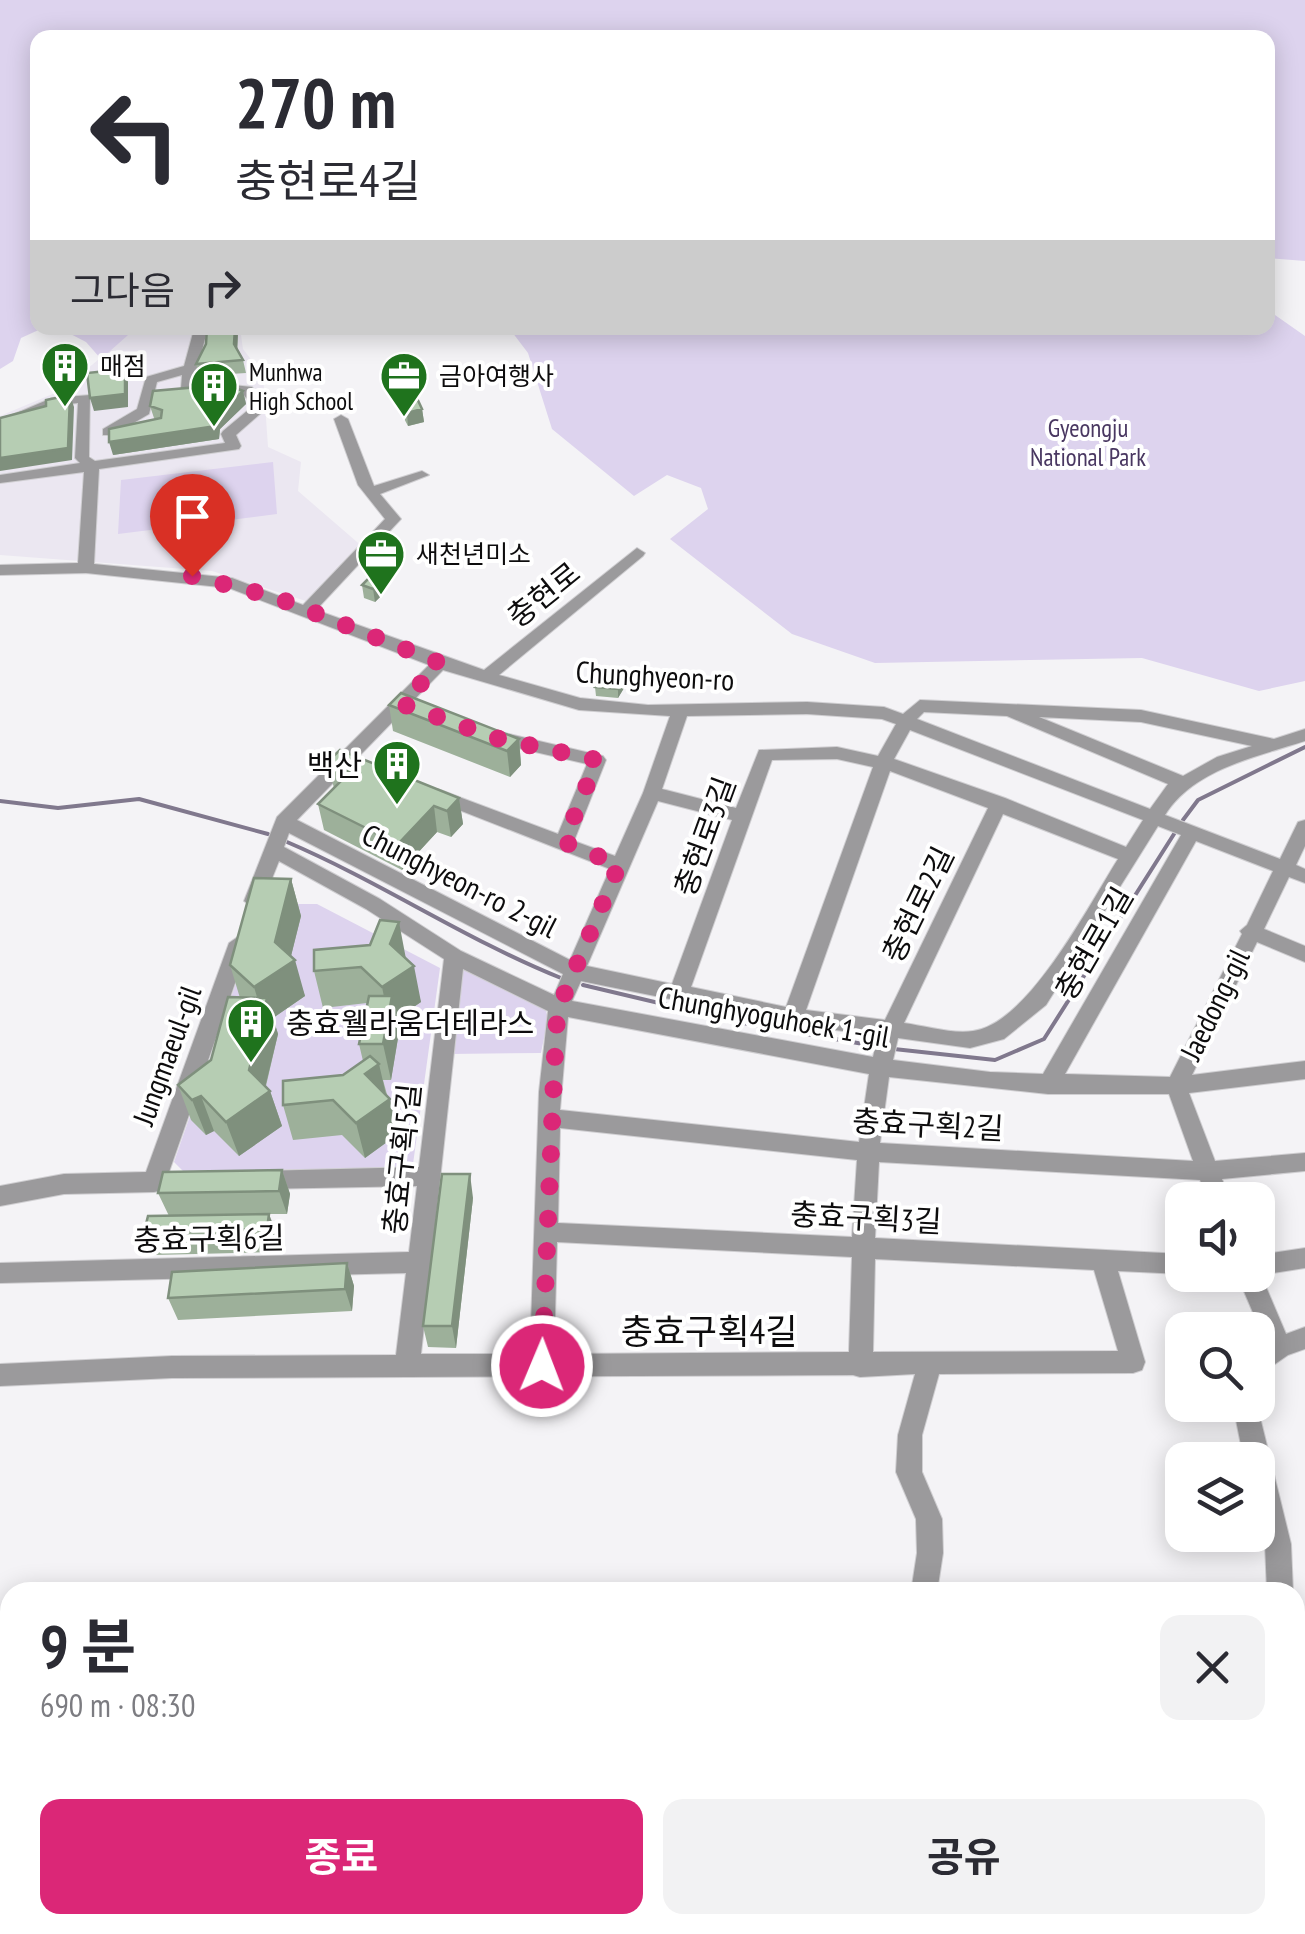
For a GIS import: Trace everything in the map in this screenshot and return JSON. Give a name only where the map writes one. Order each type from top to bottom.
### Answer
[{"type":"street","points":[[177,386],[198,335]]},
{"type":"street","points":[[156,426],[108,432],[144,411],[146,388],[151,380],[177,386]]},
{"type":"street","points":[[0,478],[234,446],[228,434],[261,407],[246,390],[146,388]]},
{"type":"street","points":[[0,425],[57,401],[85,398],[82,458],[92,466]]},
{"type":"street","points":[[307,610],[392,520],[370,492],[341,418]]},
{"type":"street","points":[[86,568],[92,466]]},
{"type":"street","points":[[36,474],[66,481],[85,498],[89,513]]},
{"type":"street","points":[[370,492],[422,475]]},
{"type":"street","name":"충현로","points":[[485,678],[636,553]]},
{"type":"street","name":"Chunghyeon-ro","points":[[0,570],[86,568],[232,583],[440,663],[579,704],[680,712],[838,708],[907,720],[1305,876]]},
{"type":"street","name":"Jungmaeul-gil","points":[[154,1182],[284,822],[355,765],[409,706],[440,663]]},
{"type":"street","name":"Chunghyeon-ro","points":[[907,720],[920,706],[1162,719],[1274,744]]},
{"type":"street","points":[[993,708],[1182,783]]},
{"type":"street","points":[[542,1366],[549,1118],[559,1007],[652,792],[680,712]]},
{"type":"street","points":[[793,1016],[883,764],[907,720]]},
{"type":"street","points":[[480,732],[597,760],[564,842]]},
{"type":"street","name":"Chunghyeon-ro 2-gil","points":[[284,822],[576,972],[793,1016],[970,1040],[1013,1022],[1052,982],[1151,816],[1182,783],[1223,761],[1305,734]]},
{"type":"street","name":"충현로3길","points":[[678,994],[766,754],[836,753],[883,764],[999,803],[1127,855]]},
{"type":"street","points":[[419,788],[619,865]]},
{"type":"street","points":[[652,792],[743,816]]},
{"type":"street","name":"충현로2길","points":[[860,1366],[868,1152],[879,1066],[890,1031],[999,803]]},
{"type":"street","name":"Jaedong-gil","points":[[1211,1182],[1176,1086],[1282,867],[1305,828]]},
{"type":"street","name":"충현로1길","points":[[1048,1085],[1192,832]]},
{"type":"street","name":"Chunghyoguhoek 1-gil","points":[[272,849],[373,904],[454,956],[559,1007],[879,1066],[1048,1085],[1176,1086],[1305,1070]]},
{"type":"street","points":[[1250,931],[1305,954]]},
{"type":"street","name":"충효구획5길","points":[[407,1368],[454,956]]},
{"type":"street","name":"충효구획2길","points":[[549,1118],[868,1152],[1207,1171],[1305,1162]]},
{"type":"street","points":[[232,1180],[427,1176]]},
{"type":"street","points":[[0,1196],[64,1184],[193,1181]]},
{"type":"street","name":"충효구획3길","points":[[547,1232],[1165,1263]]},
{"type":"street","points":[[1275,1262],[1305,1258]]},
{"type":"street","name":"충효구획4길","points":[[0,1375],[172,1367],[1132,1362],[1102,1260]]},
{"type":"street","name":"충효구획6길","points":[[0,1273],[420,1262]]},
{"type":"street","points":[[1256,1292],[1280,1347]]},
{"type":"street","points":[[1275,1351],[1305,1338]]},
{"type":"street","points":[[926,1582],[929,1519],[910,1472],[910,1436],[930,1364]]},
{"type":"street","points":[[1249,1422],[1279,1536],[1281,1582]]},
{"type":"shaded area","points":[[128,335],[241,335],[243,349],[263,375],[268,447],[301,462],[298,491],[364,548],[306,601],[212,571],[0,555],[0,416],[62,390]]},
{"type":"green space","points":[[0,0],[1305,0],[1305,261],[1275,259],[1275,30],[30,30],[30,334],[21,338],[13,361],[0,369]]},
{"type":"green space","name":"Gyeongju National Park","points":[[1275,315],[1305,336],[1305,681],[1259,691],[1142,658],[875,663],[792,634],[670,539],[708,509],[701,488],[667,475],[634,496],[552,429],[528,353],[514,335],[1275,335]]},
{"type":"green space","points":[[72,335],[128,335],[101,359],[86,342]]},
{"type":"green space","points":[[273,462],[277,514],[118,534],[121,480]]},
{"type":"green space","points":[[274,904],[317,904],[440,968],[413,1164],[401,1168],[183,1171],[174,1162],[261,911]]},
{"type":"green space","points":[[459,966],[544,1005],[548,1018],[541,1053],[449,1054]]},
{"type":"building","points":[[207,335],[235,335],[234,344],[243,360],[196,364]]},
{"type":"building","points":[[125,369],[125,394],[90,398],[87,373]]},
{"type":"building","points":[[210,386],[209,391],[224,398],[238,389],[243,391],[217,416],[216,426],[109,442],[109,429],[161,418],[162,410],[150,406],[153,391]]},
{"type":"building","points":[[415,394],[422,409],[407,413],[399,398]]},
{"type":"building","points":[[70,395],[68,448],[0,458],[0,418]]},
{"type":"building","points":[[372,575],[383,579],[373,589],[362,585]]},
{"type":"building","points":[[603,674],[624,679],[618,689],[595,687]]},
{"type":"building","points":[[401,693],[519,739],[507,751],[389,705]]},
{"type":"building","points":[[340,750],[459,798],[447,811],[434,806],[398,844],[318,804],[350,772],[327,762]]},
{"type":"building","points":[[254,878],[291,879],[275,942],[295,960],[254,987],[230,965]]},
{"type":"building","points":[[380,920],[399,922],[390,944],[414,966],[382,987],[361,967],[314,971],[314,950],[370,945]]},
{"type":"building","points":[[369,996],[392,996],[383,1044],[359,1044]]},
{"type":"building","points":[[228,997],[267,998],[249,1070],[270,1091],[226,1122],[201,1096],[192,1100],[178,1085],[211,1060]]},
{"type":"building","points":[[370,1056],[379,1064],[365,1074],[390,1099],[356,1123],[333,1100],[283,1105],[283,1081],[343,1075]]},
{"type":"building","points":[[282,1170],[279,1191],[158,1193],[163,1172]]},
{"type":"building","points":[[442,1174],[470,1174],[452,1326],[423,1326]]},
{"type":"building","points":[[269,1214],[267,1229],[144,1232],[148,1216]]},
{"type":"building","points":[[347,1263],[345,1289],[168,1298],[172,1272]]},
{"type":"waterway","points":[[1183,820],[1198,800],[1305,747]]},
{"type":"waterway","points":[[0,801],[58,808],[139,799],[268,834]]},
{"type":"waterway","points":[[894,1049],[995,1060],[1044,1039],[1174,834]]},
{"type":"waterway","points":[[287,842],[561,978]]},
{"type":"waterway","points":[[583,985],[743,1023],[869,1045]]},
{"type":"place","name":"매점","points":[[65,408]]},
{"type":"place","name":"금아여행사","points":[[404,418]]},
{"type":"place","name":"Munhwa High School","points":[[214,428]]},
{"type":"place","name":"새천년미소","points":[[381,596]]},
{"type":"place","name":"백산","points":[[397,806]]},
{"type":"place","name":"충효웰라움더테라스","points":[[251,1064]]},
{"type":"route","points":[[192,576],[232,583],[275,597],[440,663],[402,704],[496,738],[597,760],[599,765],[564,842],[619,865],[559,1007],[550,1092],[542,1366]]}]
